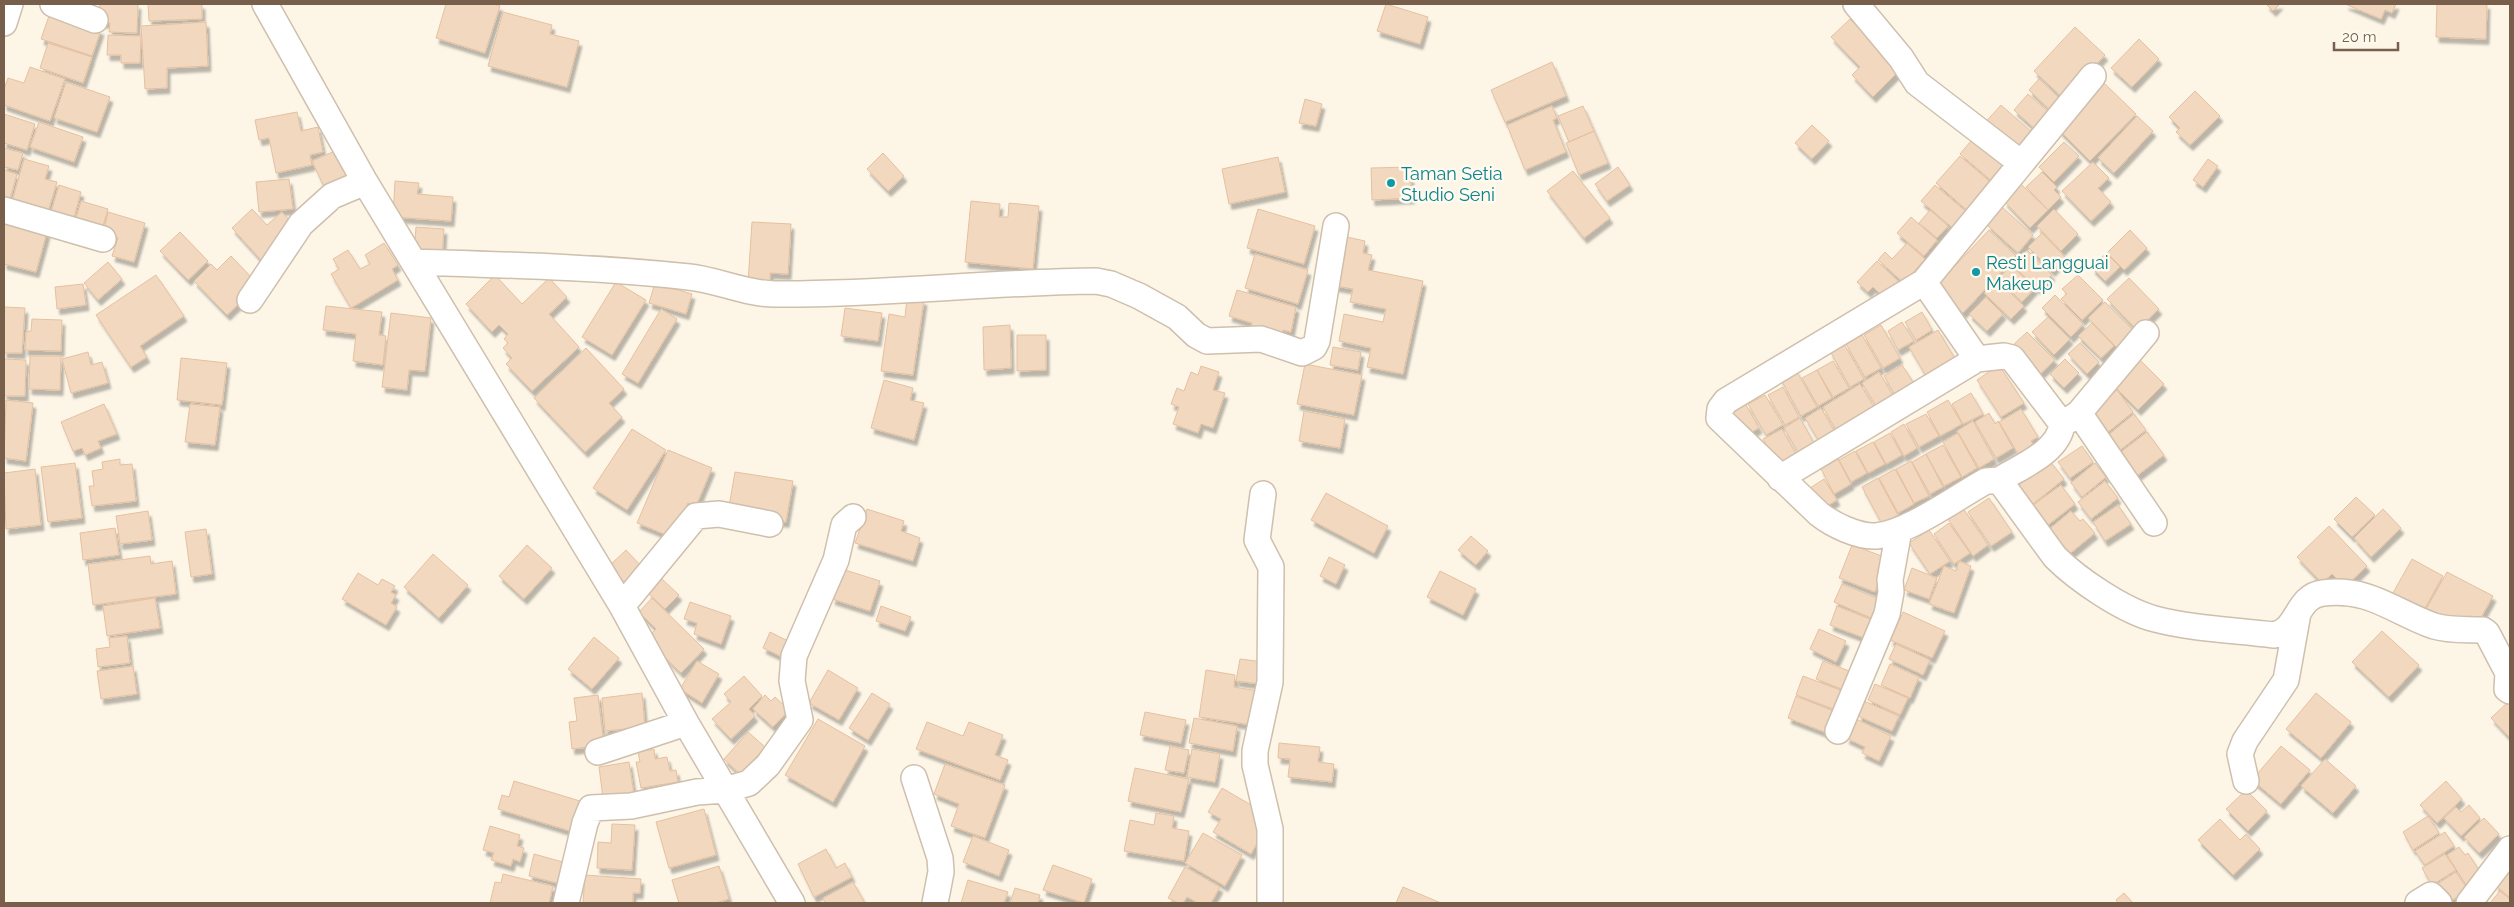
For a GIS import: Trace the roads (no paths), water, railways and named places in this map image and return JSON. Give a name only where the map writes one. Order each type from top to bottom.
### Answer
[{"type":"street","points":[[4,23],[10,4]]},
{"type":"street","points":[[53,4],[95,20]]},
{"type":"street","points":[[265,4],[365,182],[622,606],[686,723],[792,903]]},
{"type":"street","points":[[1856,4],[1901,58],[1917,83],[2021,163]]},
{"type":"street","points":[[2093,76],[1924,282],[1722,405],[1719,418],[1780,478],[1828,521],[1866,535],[1874,536],[1899,530],[1986,481],[1999,480],[2050,448],[2071,419],[2146,333]]},
{"type":"street","points":[[250,300],[301,224],[332,196],[365,182]]},
{"type":"street","points":[[4,210],[103,239]]},
{"type":"street","points":[[414,262],[596,268],[692,277],[772,294],[866,293],[921,288],[1096,281],[1111,284],[1139,296],[1177,317],[1196,335],[1207,341],[1261,339],[1302,353],[1310,350],[1317,341],[1336,226]]},
{"type":"street","points":[[1924,282],[1976,359]]},
{"type":"street","points":[[1780,478],[1976,359],[2004,356],[2012,358],[2071,419],[2154,523]]},
{"type":"street","points":[[1999,480],[2055,557],[2066,568],[2079,579],[2139,613],[2166,621],[2274,635],[2286,630],[2306,600],[2316,594],[2354,593],[2369,596],[2433,626],[2483,630],[2490,635],[2508,673],[2507,689],[2510,691]]},
{"type":"street","points":[[1263,494],[1257,540],[1271,568],[1270,682],[1255,751],[1255,765],[1270,829],[1270,903]]},
{"type":"street","points":[[622,606],[696,516],[720,514],[770,524]]},
{"type":"street","points":[[566,903],[584,823],[591,808],[631,806],[698,792],[726,790],[756,779],[800,720],[792,681],[794,656],[836,560],[844,525],[853,517]]},
{"type":"street","points":[[1838,731],[1887,614],[1899,530]]},
{"type":"street","points":[[2246,781],[2240,754],[2245,741],[2286,680],[2298,613]]},
{"type":"street","points":[[598,752],[686,723]]},
{"type":"street","points":[[914,778],[940,858],[941,872],[935,903]]},
{"type":"street","points":[[2469,903],[2510,849]]},
{"type":"street","points":[[2418,903],[2431,895],[2439,903]]},
{"type":"place","name":"Taman Setia Studio Seni","points":[[1391,183]]},
{"type":"place","name":"Resti Langguai Makeup","points":[[1976,272]]}]
